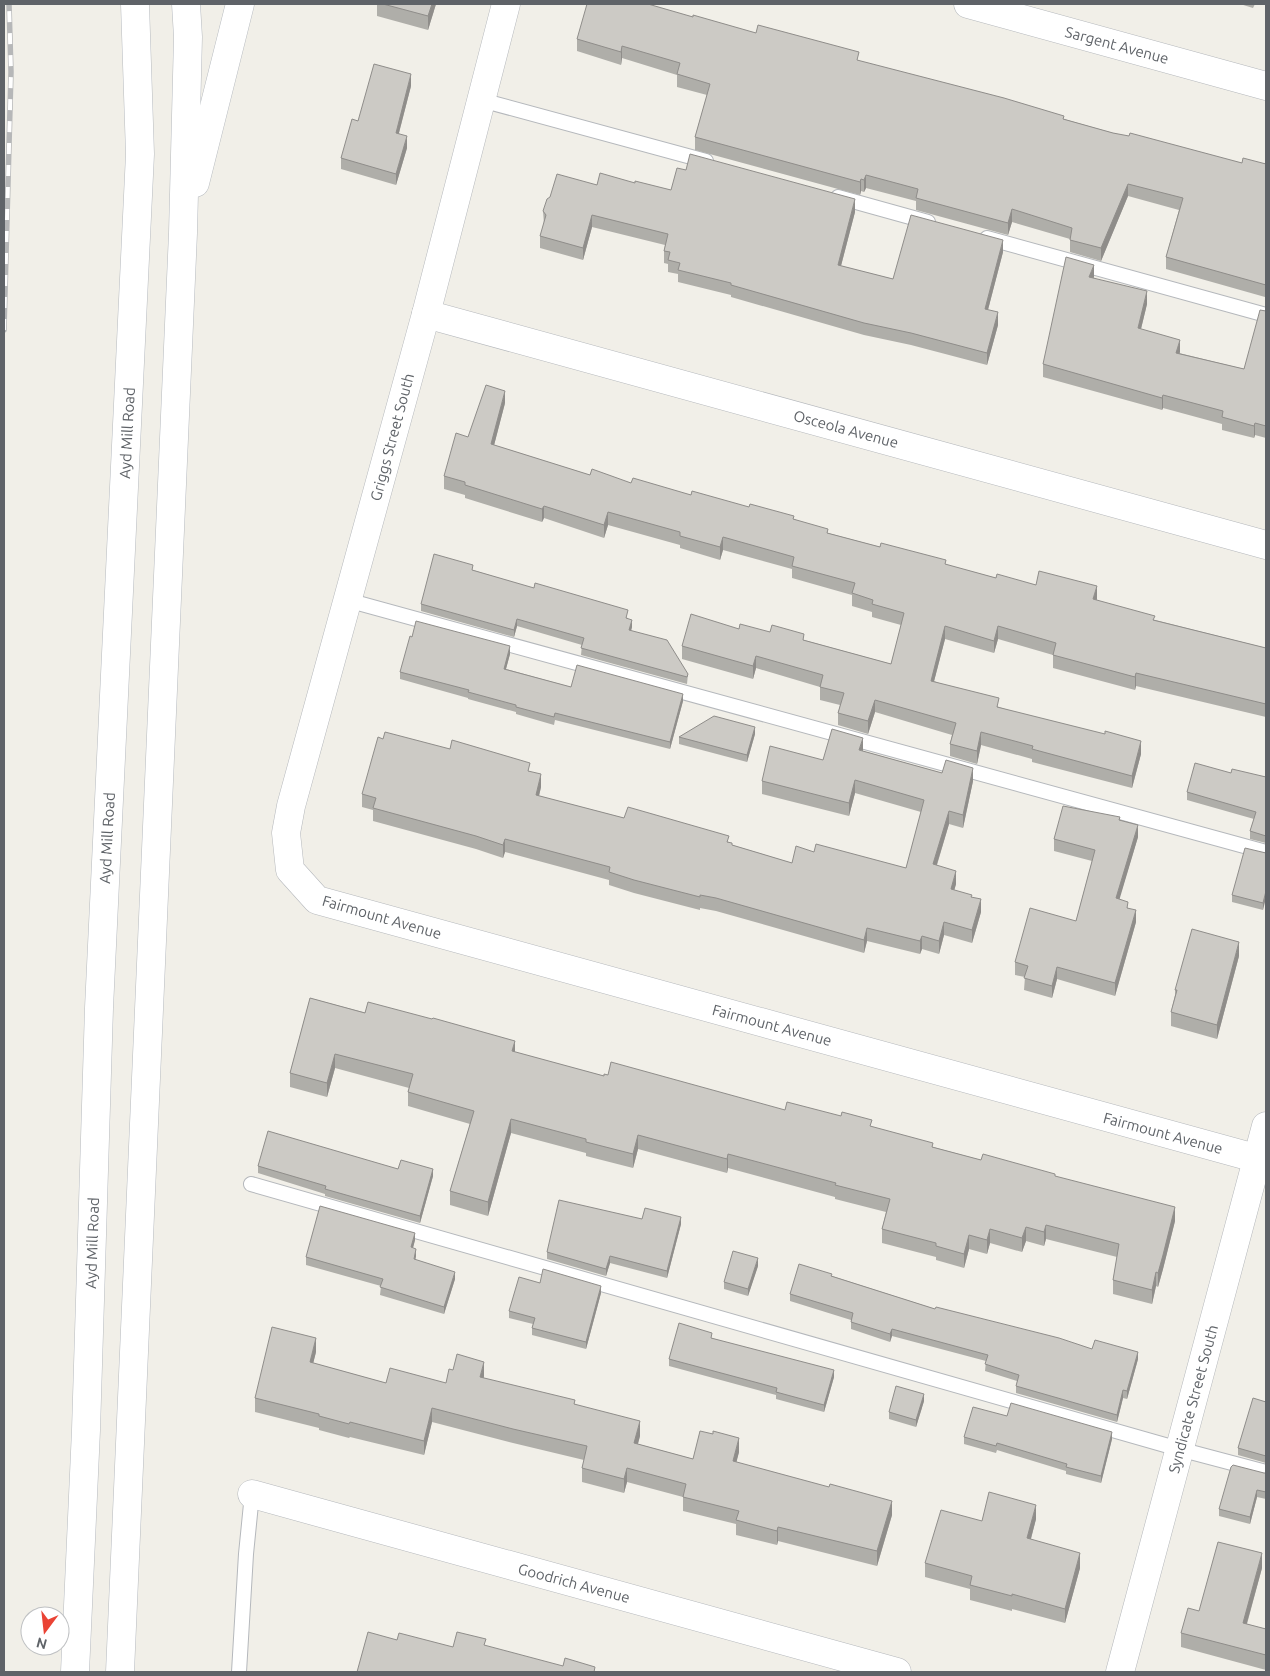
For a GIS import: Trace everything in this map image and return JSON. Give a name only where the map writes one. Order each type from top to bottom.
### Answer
[{"type":"street","name":"Ayd Mill Road","points":[[75,1672],[87,1420],[99,1008],[140,154],[135,4]]},
{"type":"street","points":[[120,1672],[183,233],[188,37],[186,4]]},
{"type":"street","points":[[183,233],[240,4]]},
{"type":"street","name":"Griggs Street South","points":[[290,870],[286,833],[291,806],[426,314],[506,4]]},
{"type":"street","name":"Sargent Avenue","points":[[968,4],[1266,86]]},
{"type":"street","name":"Osceola Avenue","points":[[426,314],[1266,545]]},
{"type":"street","name":"Fairmount Avenue","points":[[290,870],[317,900],[1262,1160]]},
{"type":"street","name":"Syndicate Street South","points":[[1120,1672],[1179,1449],[1262,1160],[1266,1126]]},
{"type":"street","name":"Goodrich Avenue","points":[[252,1494],[897,1672]]},
{"type":"lane","points":[[481,100],[718,164]]},
{"type":"lane","points":[[824,194],[939,225]]},
{"type":"lane","points":[[978,236],[1266,315]]},
{"type":"lane","points":[[347,600],[1266,852]]},
{"type":"lane","points":[[251,1184],[1179,1449],[1266,1472]]},
{"type":"lane","points":[[239,1672],[246,1554],[252,1494]]},
{"type":"building","points":[[383,4],[432,4],[428,16]]},
{"type":"building","points":[[587,4],[648,4],[756,33],[758,25],[859,52],[857,60],[1004,98],[1064,116],[1063,119],[1113,133],[1129,136],[1130,133],[1242,163],[1243,158],[1266,164],[1266,285],[1166,257],[1183,198],[1128,184],[1101,248],[1070,240],[1072,228],[1012,209],[1008,223],[916,198],[918,189],[866,175],[864,180],[861,179],[860,182],[695,137],[710,84],[677,74],[680,63],[622,46],[621,52],[577,39]]},
{"type":"building","points":[[374,64],[411,74],[396,133],[407,136],[396,174],[341,158],[352,119],[358,121]]},
{"type":"building","points":[[690,154],[855,199],[838,265],[893,279],[911,215],[1003,240],[985,309],[998,312],[987,353],[864,323],[731,285],[731,283],[678,270],[680,263],[668,260],[670,252],[664,251],[668,234],[592,215],[583,248],[540,236],[546,215],[543,211],[547,199],[550,197],[557,174],[597,185],[600,173],[635,183],[635,181],[671,190],[677,168],[686,170]]},
{"type":"building","points":[[1066,257],[1094,265],[1089,277],[1147,291],[1138,328],[1180,340],[1176,353],[1244,369],[1260,310],[1266,311],[1266,426],[1255,423],[1254,426],[1222,417],[1223,411],[1163,395],[1162,398],[1043,364]]},
{"type":"building","points":[[486,385],[505,391],[491,444],[590,475],[592,469],[631,483],[633,478],[691,495],[692,491],[749,507],[750,504],[794,516],[793,519],[828,529],[827,533],[880,547],[881,543],[946,560],[945,564],[996,578],[997,574],[1036,585],[1039,571],[1097,586],[1093,599],[1155,616],[1153,620],[1266,648],[1266,704],[1136,673],[1135,677],[1053,655],[1056,643],[998,626],[994,641],[945,626],[931,681],[999,698],[997,707],[1141,741],[1132,776],[1032,749],[1033,746],[981,732],[977,751],[950,744],[956,723],[875,700],[868,721],[838,713],[844,693],[820,687],[823,675],[756,656],[753,666],[682,646],[691,614],[739,629],[740,624],[770,632],[772,625],[804,634],[803,640],[891,664],[904,613],[872,604],[873,600],[852,593],[855,583],[792,566],[794,557],[723,537],[720,547],[680,536],[680,532],[608,512],[604,525],[544,506],[542,509],[465,485],[465,482],[444,476],[456,433],[468,437]]},
{"type":"building","points":[[434,554],[473,565],[472,570],[534,588],[535,583],[628,610],[626,618],[632,620],[629,630],[667,640],[688,674],[687,677],[581,648],[584,638],[517,619],[514,630],[421,604]]},
{"type":"building","points":[[416,621],[510,646],[504,669],[571,687],[577,665],[683,694],[670,742],[555,713],[554,717],[468,692],[469,690],[400,672]]},
{"type":"building","points":[[714,716],[755,727],[747,755],[679,737]]},
{"type":"building","points":[[832,729],[863,738],[859,750],[942,773],[946,760],[973,768],[963,815],[949,811],[933,864],[956,871],[951,889],[981,899],[972,930],[944,922],[939,941],[922,936],[920,941],[867,928],[864,940],[716,898],[700,895],[700,897],[634,880],[609,872],[610,867],[505,839],[503,845],[373,808],[376,798],[362,794],[378,737],[383,739],[385,732],[450,749],[452,740],[530,763],[528,771],[541,774],[536,795],[624,818],[628,807],[729,836],[727,842],[732,843],[732,845],[792,863],[796,846],[814,852],[816,844],[906,868],[924,800],[855,780],[849,803],[762,781],[770,746],[823,760]]},
{"type":"building","points":[[1195,763],[1231,773],[1232,769],[1266,777],[1266,836],[1250,831],[1256,812],[1187,792]]},
{"type":"building","points":[[1063,806],[1120,817],[1119,820],[1138,825],[1116,898],[1128,902],[1127,908],[1136,910],[1115,983],[1057,967],[1052,986],[1024,978],[1028,966],[1015,962],[1030,908],[1076,921],[1095,850],[1054,839]]},
{"type":"building","points":[[1245,848],[1266,853],[1266,891],[1263,903],[1232,895]]},
{"type":"building","points":[[1192,929],[1239,942],[1217,1025],[1171,1012],[1177,990],[1175,990]]},
{"type":"building","points":[[310,998],[365,1013],[368,1002],[433,1018],[515,1041],[512,1051],[604,1076],[604,1074],[608,1075],[611,1062],[785,1110],[787,1102],[841,1116],[842,1112],[872,1120],[870,1126],[933,1143],[932,1147],[981,1160],[983,1154],[1055,1174],[1055,1176],[1175,1207],[1158,1273],[1156,1272],[1152,1290],[1113,1280],[1119,1244],[1046,1225],[1044,1232],[1026,1227],[1022,1238],[990,1229],[987,1240],[969,1235],[964,1254],[936,1246],[936,1243],[882,1229],[890,1199],[728,1154],[727,1159],[638,1135],[633,1154],[511,1119],[488,1202],[450,1191],[474,1111],[408,1092],[413,1074],[335,1054],[327,1083],[290,1073]]},
{"type":"building","points":[[268,1131],[398,1169],[401,1160],[433,1169],[420,1216],[325,1189],[326,1186],[258,1166]]},
{"type":"building","points":[[559,1200],[642,1219],[645,1208],[681,1217],[667,1271],[610,1256],[606,1269],[547,1252]]},
{"type":"building","points":[[320,1206],[415,1233],[411,1247],[416,1249],[414,1259],[455,1272],[444,1307],[380,1287],[383,1279],[306,1257]]},
{"type":"building","points":[[733,1251],[758,1258],[748,1289],[724,1282]]},
{"type":"building","points":[[799,1264],[935,1309],[936,1307],[1059,1338],[1092,1349],[1095,1340],[1138,1352],[1127,1391],[1123,1390],[1117,1415],[1016,1386],[1019,1375],[985,1364],[988,1355],[892,1329],[890,1334],[851,1322],[853,1313],[790,1294]]},
{"type":"building","points":[[543,1269],[601,1286],[586,1342],[532,1328],[535,1318],[509,1311],[519,1277],[540,1283]]},
{"type":"building","points":[[679,1323],[712,1333],[711,1338],[834,1370],[824,1405],[776,1392],[777,1388],[669,1359]]},
{"type":"building","points":[[272,1327],[316,1338],[310,1362],[386,1383],[390,1368],[446,1383],[449,1369],[453,1370],[457,1354],[484,1362],[480,1377],[575,1400],[574,1404],[640,1421],[634,1443],[693,1459],[700,1431],[713,1434],[713,1431],[739,1438],[733,1461],[829,1487],[830,1484],[892,1501],[877,1551],[778,1527],[777,1531],[736,1520],[739,1511],[683,1497],[686,1484],[627,1468],[624,1479],[582,1468],[587,1446],[432,1408],[424,1441],[350,1422],[349,1424],[319,1416],[319,1414],[255,1398]]},
{"type":"building","points":[[896,1386],[924,1394],[916,1420],[889,1412]]},
{"type":"building","points":[[1253,1398],[1266,1402],[1266,1456],[1238,1448]]},
{"type":"building","points":[[1011,1403],[1112,1432],[1101,1476],[1066,1467],[1067,1464],[997,1443],[996,1446],[964,1437],[973,1407],[1007,1416]]},
{"type":"building","points":[[1233,1465],[1266,1473],[1266,1492],[1257,1490],[1250,1517],[1219,1509]]},
{"type":"building","points":[[989,1492],[1036,1505],[1027,1538],[1080,1553],[1065,1609],[1012,1594],[1012,1596],[970,1585],[972,1576],[925,1563],[941,1510],[982,1521]]},
{"type":"building","points":[[1218,1542],[1262,1553],[1243,1623],[1266,1629],[1266,1655],[1181,1633],[1188,1608],[1199,1611]]},
{"type":"building","points":[[368,1632],[397,1640],[399,1633],[453,1647],[457,1632],[486,1639],[484,1645],[563,1666],[565,1658],[595,1667],[594,1672],[357,1672]]},
{"type":"railway","points":[[4,330],[11,72],[9,4]]}]
